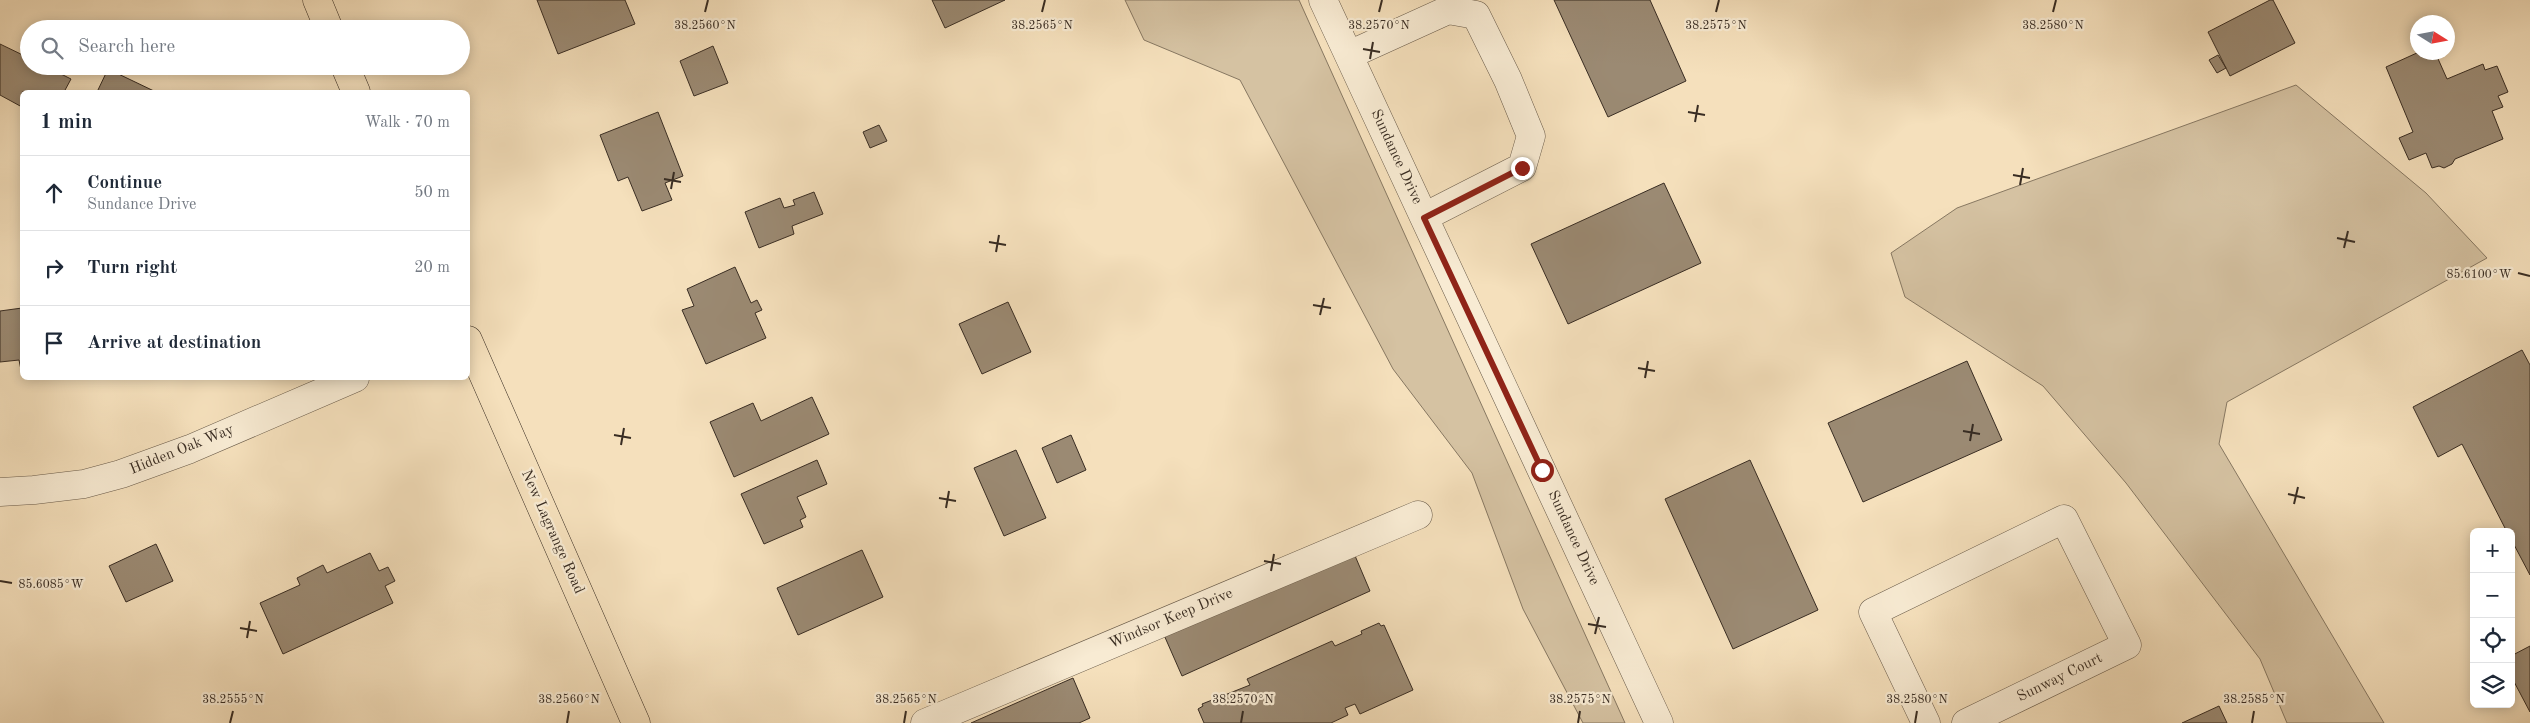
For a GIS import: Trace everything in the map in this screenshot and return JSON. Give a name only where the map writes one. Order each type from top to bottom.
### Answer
[{"type":"main road","points":[[317,0],[325,20]]},
{"type":"main road","points":[[349,75],[355,90]]},
{"type":"main road","name":"New Lagrange Road","points":[[470,345],[633,722]]},
{"type":"street","name":"Sundance Drive","points":[[1324,0],[1659,723]]},
{"type":"street","points":[[1349,54],[1448,10],[1476,16],[1508,80],[1531,136],[1522,168],[1424,218]]},
{"type":"street","name":"Hidden Oak Way","points":[[0,492],[84,484],[121,474],[190,449],[350,380]]},
{"type":"street","name":"Windsor Keep Drive","points":[[925,723],[1418,515]]},
{"type":"street","name":"Sunway Court","points":[[1926,723],[1872,612],[2064,519],[2127,645],[1966,723]]},
{"type":"shaded area","points":[[1125,0],[1299,0],[1625,723],[1583,723],[1523,609],[1472,473],[1393,369],[1240,80],[1144,40]]},
{"type":"shaded area","points":[[2296,85],[2426,193],[2487,258],[2227,402],[2219,444],[2384,723],[2287,723],[2260,659],[2126,483],[2043,386],[1905,297],[1891,253],[1957,208]]},
{"type":"building","points":[[537,0],[625,0],[635,24],[558,54]]},
{"type":"building","points":[[932,0],[1005,0],[945,28]]},
{"type":"building","points":[[1554,0],[1650,0],[1686,81],[1608,117]]},
{"type":"building","points":[[2273,0],[2295,43],[2230,76],[2208,32]]},
{"type":"building","points":[[0,44],[20,54],[20,75],[63,75],[71,79],[65,90],[20,90],[20,106],[0,95]]},
{"type":"building","points":[[713,46],[728,83],[694,96],[680,61]]},
{"type":"building","points":[[2218,55],[2226,68],[2217,73],[2209,60]]},
{"type":"building","points":[[2410,56],[2410,60],[2439,60],[2447,79],[2483,64],[2485,70],[2497,66],[2508,92],[2498,96],[2503,107],[2492,111],[2503,139],[2455,159],[2452,164],[2444,168],[2439,166],[2432,168],[2426,153],[2409,160],[2399,138],[2413,132],[2386,67]]},
{"type":"building","points":[[105,75],[121,75],[152,90],[98,90]]},
{"type":"building","points":[[658,112],[683,176],[665,183],[672,200],[642,211],[628,177],[618,181],[600,135]]},
{"type":"building","points":[[879,125],[887,141],[870,148],[863,132]]},
{"type":"building","points":[[1664,183],[1701,263],[1568,324],[1531,244]]},
{"type":"building","points":[[814,192],[823,214],[792,226],[794,234],[759,248],[745,212],[780,198],[784,208],[795,205],[793,200]]},
{"type":"building","points":[[735,267],[751,303],[757,300],[762,310],[755,313],[766,338],[706,364],[682,310],[694,306],[687,289]]},
{"type":"building","points":[[1008,302],[1031,352],[982,374],[959,324]]},
{"type":"building","points":[[20,308],[20,365],[19,360],[0,362],[0,311]]},
{"type":"building","points":[[2522,350],[2530,365],[2530,575],[2515,547],[2515,528],[2505,528],[2462,444],[2438,457],[2413,407]]},
{"type":"building","points":[[1967,361],[2002,440],[1863,502],[1828,423]]},
{"type":"building","points":[[812,397],[829,434],[734,477],[710,422],[753,403],[761,421]]},
{"type":"building","points":[[1071,435],[1086,470],[1057,483],[1042,448]]},
{"type":"building","points":[[1016,450],[1046,518],[1004,536],[974,468]]},
{"type":"building","points":[[817,460],[827,484],[797,497],[806,517],[800,520],[803,527],[764,544],[741,494]]},
{"type":"building","points":[[1750,460],[1818,610],[1733,649],[1665,499]]},
{"type":"building","points":[[156,544],[173,581],[126,602],[109,566]]},
{"type":"building","points":[[862,550],[883,597],[798,635],[777,588]]},
{"type":"building","points":[[1353,551],[1370,591],[1182,676],[1164,635]]},
{"type":"building","points":[[370,553],[379,571],[388,567],[395,581],[385,586],[393,603],[283,654],[260,603],[300,585],[297,578],[323,565],[327,573]]},
{"type":"building","points":[[1379,623],[1381,626],[1384,625],[1413,690],[1360,714],[1355,704],[1345,708],[1348,715],[1331,723],[1204,723],[1198,709],[1203,706],[1202,704],[1250,685],[1247,679],[1332,641],[1335,646],[1362,634],[1361,631]]},
{"type":"building","points":[[2530,646],[2530,712],[2515,684],[2515,654]]},
{"type":"building","points":[[1073,678],[1090,718],[1079,723],[971,723]]},
{"type":"building","points":[[2219,706],[2227,723],[2182,723]]},
{"type":"route","points":[[1522,168],[1424,218],[1542,470]]}]
